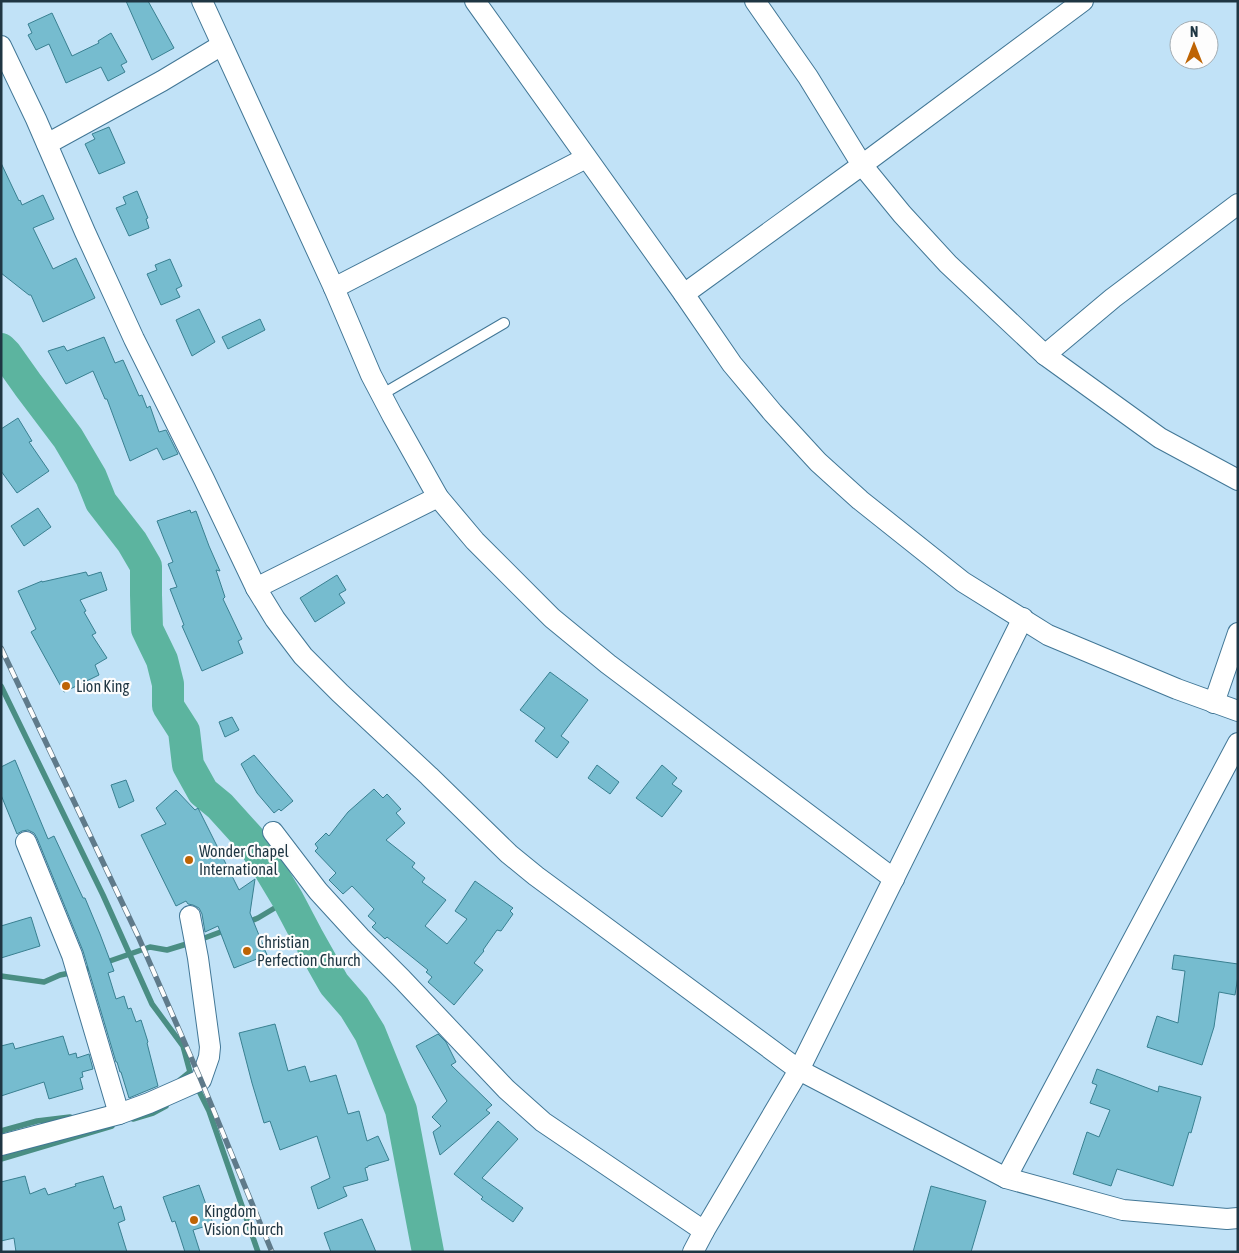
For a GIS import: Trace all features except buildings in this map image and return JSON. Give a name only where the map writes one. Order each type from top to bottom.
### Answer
[{"type":"street","points":[[202,1],[334,288],[371,375],[438,496],[475,541],[552,618],[608,664],[894,879]]},
{"type":"street","points":[[475,1],[732,364],[773,413],[818,462],[860,500],[963,582],[1048,635],[1177,690],[1238,711]]},
{"type":"street","points":[[755,1],[808,78],[862,165],[902,214],[948,264],[1045,355],[1160,438],[1238,480]]},
{"type":"street","points":[[684,294],[1083,1]]},
{"type":"street","points":[[47,144],[162,81],[222,45]]},
{"type":"street","points":[[1,46],[134,339],[256,588],[276,620],[303,656],[376,728],[429,776],[509,854],[536,876],[799,1070],[1006,1178],[1123,1210],[1227,1219],[1238,1218]]},
{"type":"street","points":[[334,288],[586,158]]},
{"type":"street","points":[[1045,355],[1113,298],[1238,204]]},
{"type":"street","points":[[256,588],[438,496]]},
{"type":"street","points":[[693,1252],[799,1070],[1023,618]]},
{"type":"street","points":[[1214,703],[1238,633]]},
{"type":"street","points":[[1006,1178],[1238,743]]},
{"type":"street","points":[[273,832],[318,891],[506,1090],[543,1122],[704,1231]]},
{"type":"street","points":[[26,842],[72,954],[119,1114]]},
{"type":"street","points":[[1,1146],[119,1114],[201,1080],[209,1057],[210,1046],[198,958],[190,916]]},
{"type":"lane","points":[[381,395],[504,323]]},
{"type":"waterway","points":[[1,349],[68,438],[91,477],[101,502],[132,542],[146,566],[147,629],[162,660],[168,684],[168,706],[184,731],[188,765],[203,792],[220,806],[249,838],[288,900],[334,984],[354,1007],[370,1033],[401,1110],[428,1252]]},
{"type":"waterway","points":[[1,686],[103,895],[152,1004],[183,1046],[190,1072],[180,1080]]},
{"type":"waterway","points":[[246,923],[288,900]]},
{"type":"waterway","points":[[199,940],[226,930]]},
{"type":"waterway","points":[[104,963],[150,947],[167,950],[190,943]]},
{"type":"waterway","points":[[1,976],[44,982],[60,975],[95,966]]},
{"type":"waterway","points":[[194,1091],[198,1089],[209,1111],[258,1252]]},
{"type":"waterway","points":[[133,1119],[153,1113],[166,1106]]},
{"type":"waterway","points":[[1,1131],[37,1121],[70,1117]]},
{"type":"waterway","points":[[1,1159],[112,1126]]},
{"type":"railway","points":[[1,648],[138,936],[201,1080],[272,1252]]},
{"type":"place","name":"Lion King","points":[[66,686]]},
{"type":"place","name":"Wonder Chapel International","points":[[189,860]]},
{"type":"place","name":"Christian Perfection Church","points":[[247,951]]},
{"type":"place","name":"Kingdom Vision Church","points":[[194,1220]]}]
